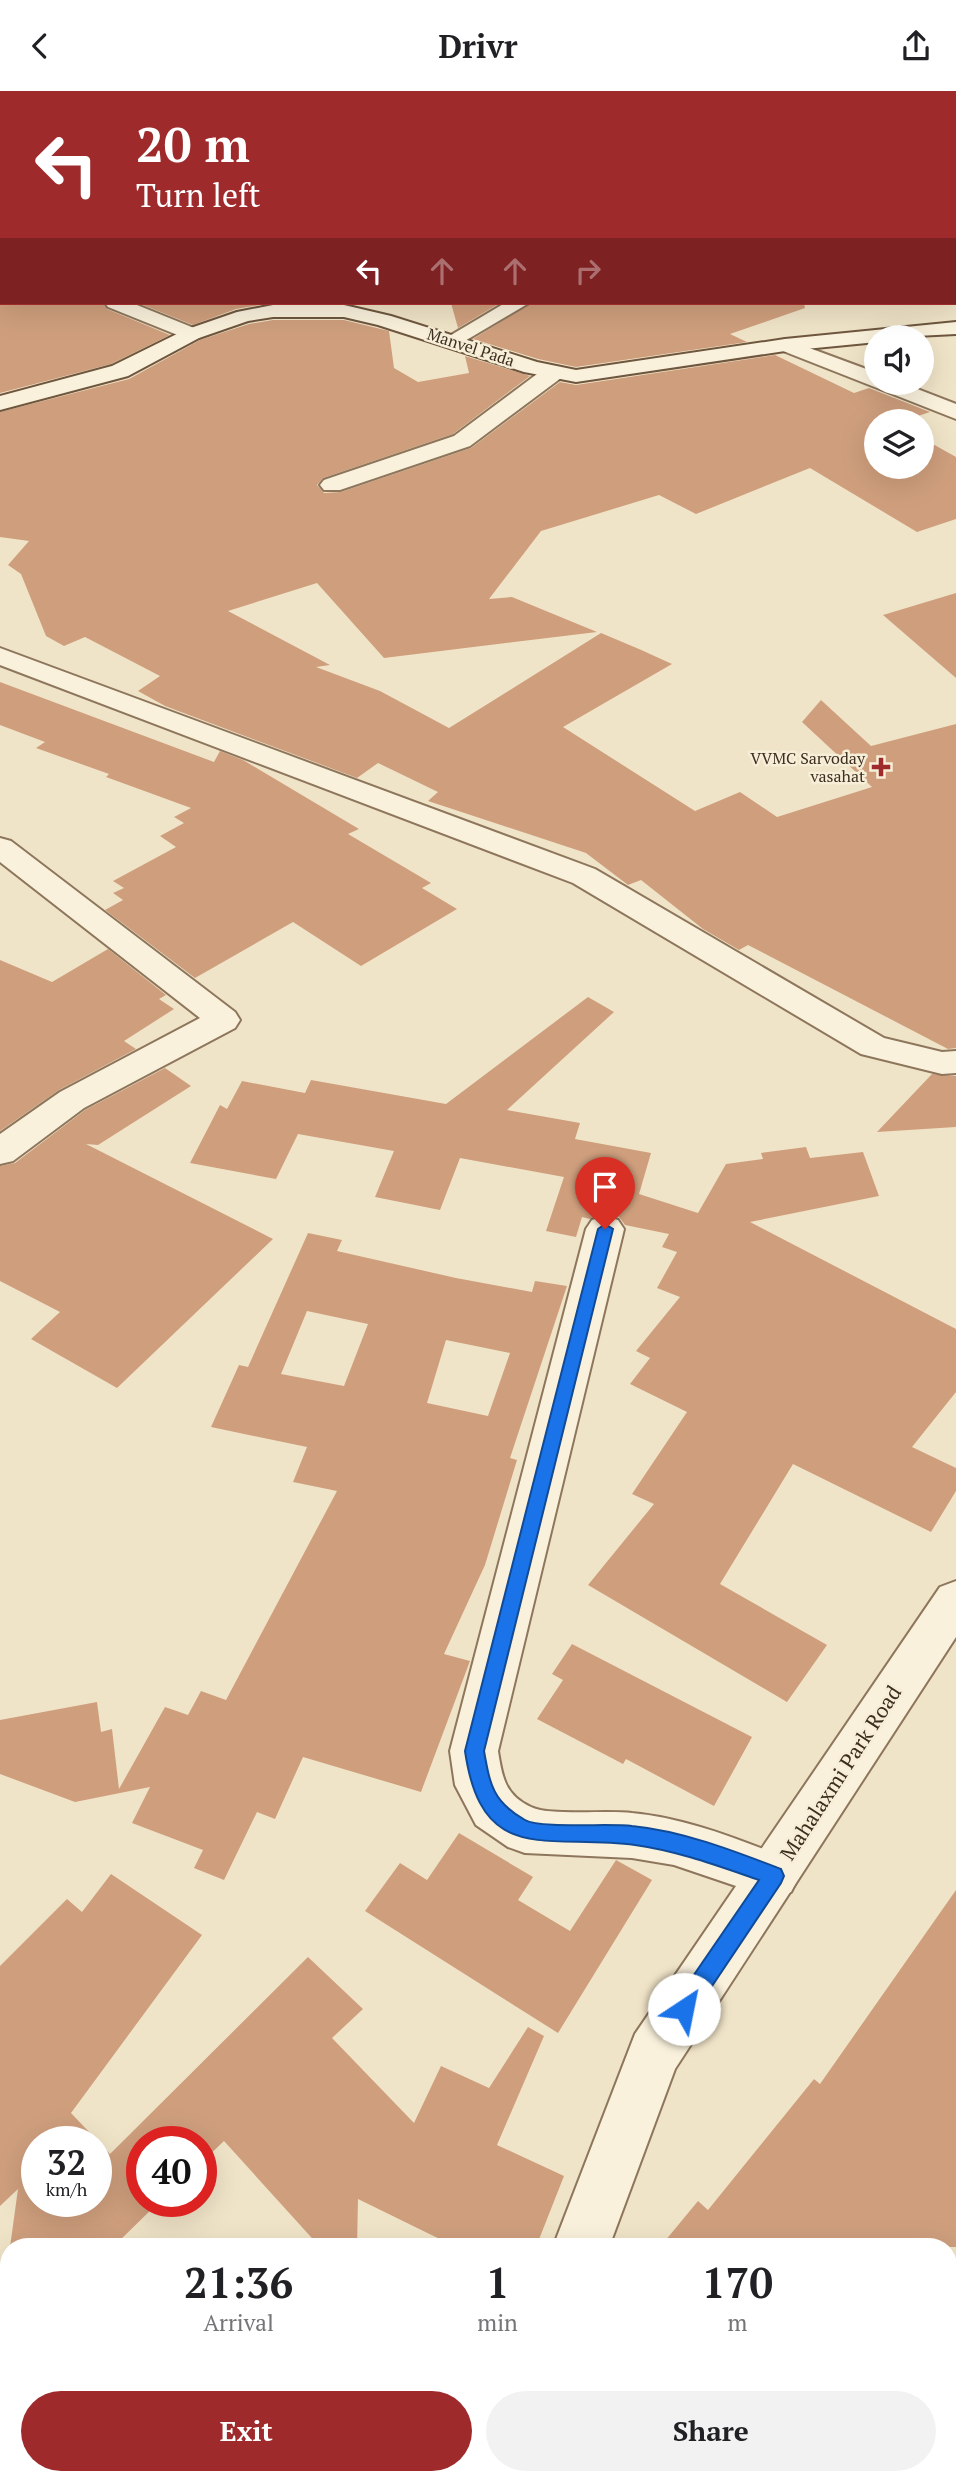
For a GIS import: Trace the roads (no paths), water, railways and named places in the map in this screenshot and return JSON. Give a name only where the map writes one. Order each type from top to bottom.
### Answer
[{"type":"street","points":[[121,305],[192,334]]},
{"type":"street","points":[[451,341],[515,305]]},
{"type":"street","name":"Manvel Pada","points":[[0,403],[120,370],[192,334],[244,316],[305,309],[344,311],[384,320],[553,373],[600,375],[785,345],[956,328]]},
{"type":"street","points":[[785,345],[864,376]]},
{"type":"street","points":[[332,485],[462,441],[482,429],[553,373]]},
{"type":"street","points":[[913,395],[956,412]]},
{"type":"street","points":[[0,656],[584,876],[873,1045],[942,1063],[956,1062]]},
{"type":"street","points":[[0,848],[223,1020],[72,1100],[0,1152]]},
{"type":"street","points":[[605,1229],[474,1751],[480,1784],[493,1809],[525,1831],[632,1835],[674,1842],[774,1876]]},
{"type":"street","name":"Mahalaxmi Park Road","points":[[584,2238],[654,2053],[956,1600]]},
{"type":"place","name":"VVMC Sarvoday vasahat","points":[[881,767]]}]
